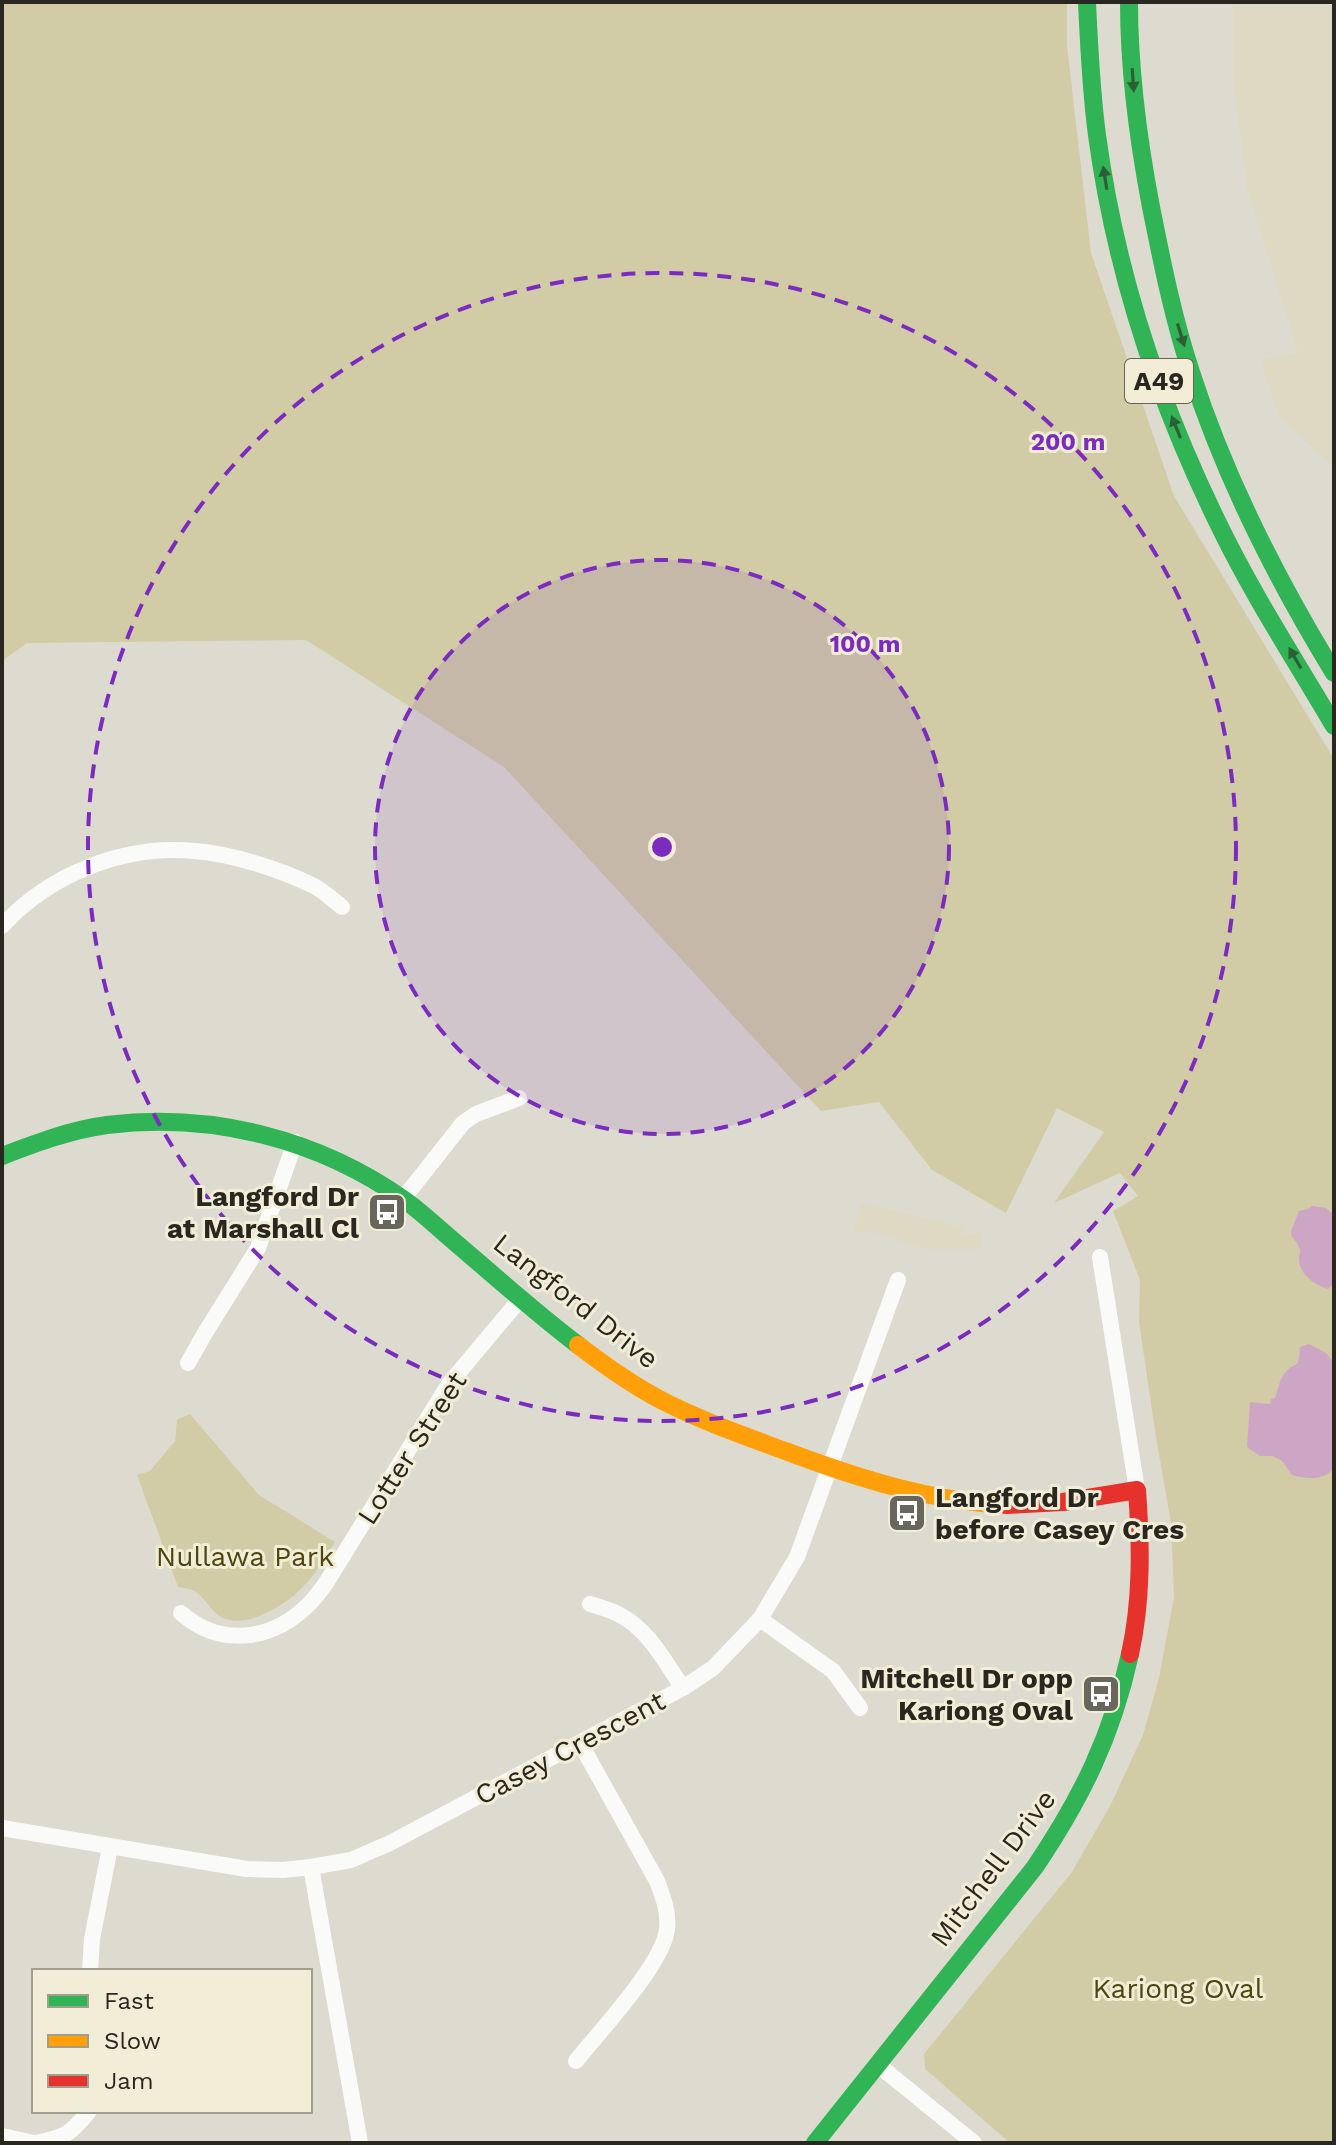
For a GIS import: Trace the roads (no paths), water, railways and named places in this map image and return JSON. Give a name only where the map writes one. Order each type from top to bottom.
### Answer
[{"type":"main road","name":"A49","points":[[1087,2],[1092,89],[1105,179],[1131,294],[1151,361],[1176,428],[1218,523],[1334,726]]},
{"type":"main road","name":"A49","points":[[1129,2],[1142,161],[1161,263],[1179,330],[1208,421],[1240,495],[1269,558],[1334,673]]},
{"type":"main road","name":"Langford Drive","points":[[2,1156],[57,1136],[138,1122],[217,1124],[295,1142],[352,1167],[403,1199],[583,1349],[665,1402],[711,1424],[830,1467],[914,1494],[947,1501],[991,1505],[1057,1502],[1137,1490]]},
{"type":"main road","name":"Mitchell Drive","points":[[815,2143],[1035,1867],[1066,1822],[1095,1769],[1121,1696],[1137,1622],[1142,1554],[1137,1490]]},
{"type":"street","points":[[2,926],[17,910],[56,883],[112,858],[152,852],[194,850],[241,858],[315,886],[342,907]]},
{"type":"street","points":[[403,1199],[463,1123],[476,1114],[519,1098]]},
{"type":"street","points":[[188,1363],[258,1248],[295,1142]]},
{"type":"street","name":"Mitchell Drive","points":[[1100,1257],[1137,1490]]},
{"type":"street","name":"Casey Crescent","points":[[2,1828],[247,1869],[283,1870],[351,1860],[390,1843],[683,1688],[713,1668],[760,1619],[797,1557],[898,1280]]},
{"type":"street","name":"Lotter Street","points":[[181,1613],[209,1632],[235,1637],[277,1626],[311,1603],[449,1384],[521,1298]]},
{"type":"street","points":[[590,1604],[620,1615],[639,1628],[683,1688]]},
{"type":"street","points":[[760,1619],[833,1671],[860,1708]]},
{"type":"street","points":[[576,2061],[650,1969],[662,1949],[667,1929],[665,1903],[657,1881],[580,1743]]},
{"type":"street","points":[[90,1969],[92,1939],[110,1847]]},
{"type":"street","points":[[311,1867],[360,2143]]},
{"type":"street","points":[[877,2064],[974,2143]]},
{"type":"street","points":[[2,2136],[35,2143],[64,2137],[87,2113]]},
{"type":"place","name":"Langford Dr at Marshall Cl","points":[[387,1212]]},
{"type":"place","name":"Langford Dr before Casey Cres","points":[[907,1513]]},
{"type":"place","name":"Mitchell Dr opp Kariong Oval","points":[[1101,1694]]},
{"type":"park label","name":"Nullawa Park","points":[[245,1556]]},
{"type":"park label","name":"Kariong Oval","points":[[1178,1988]]}]
